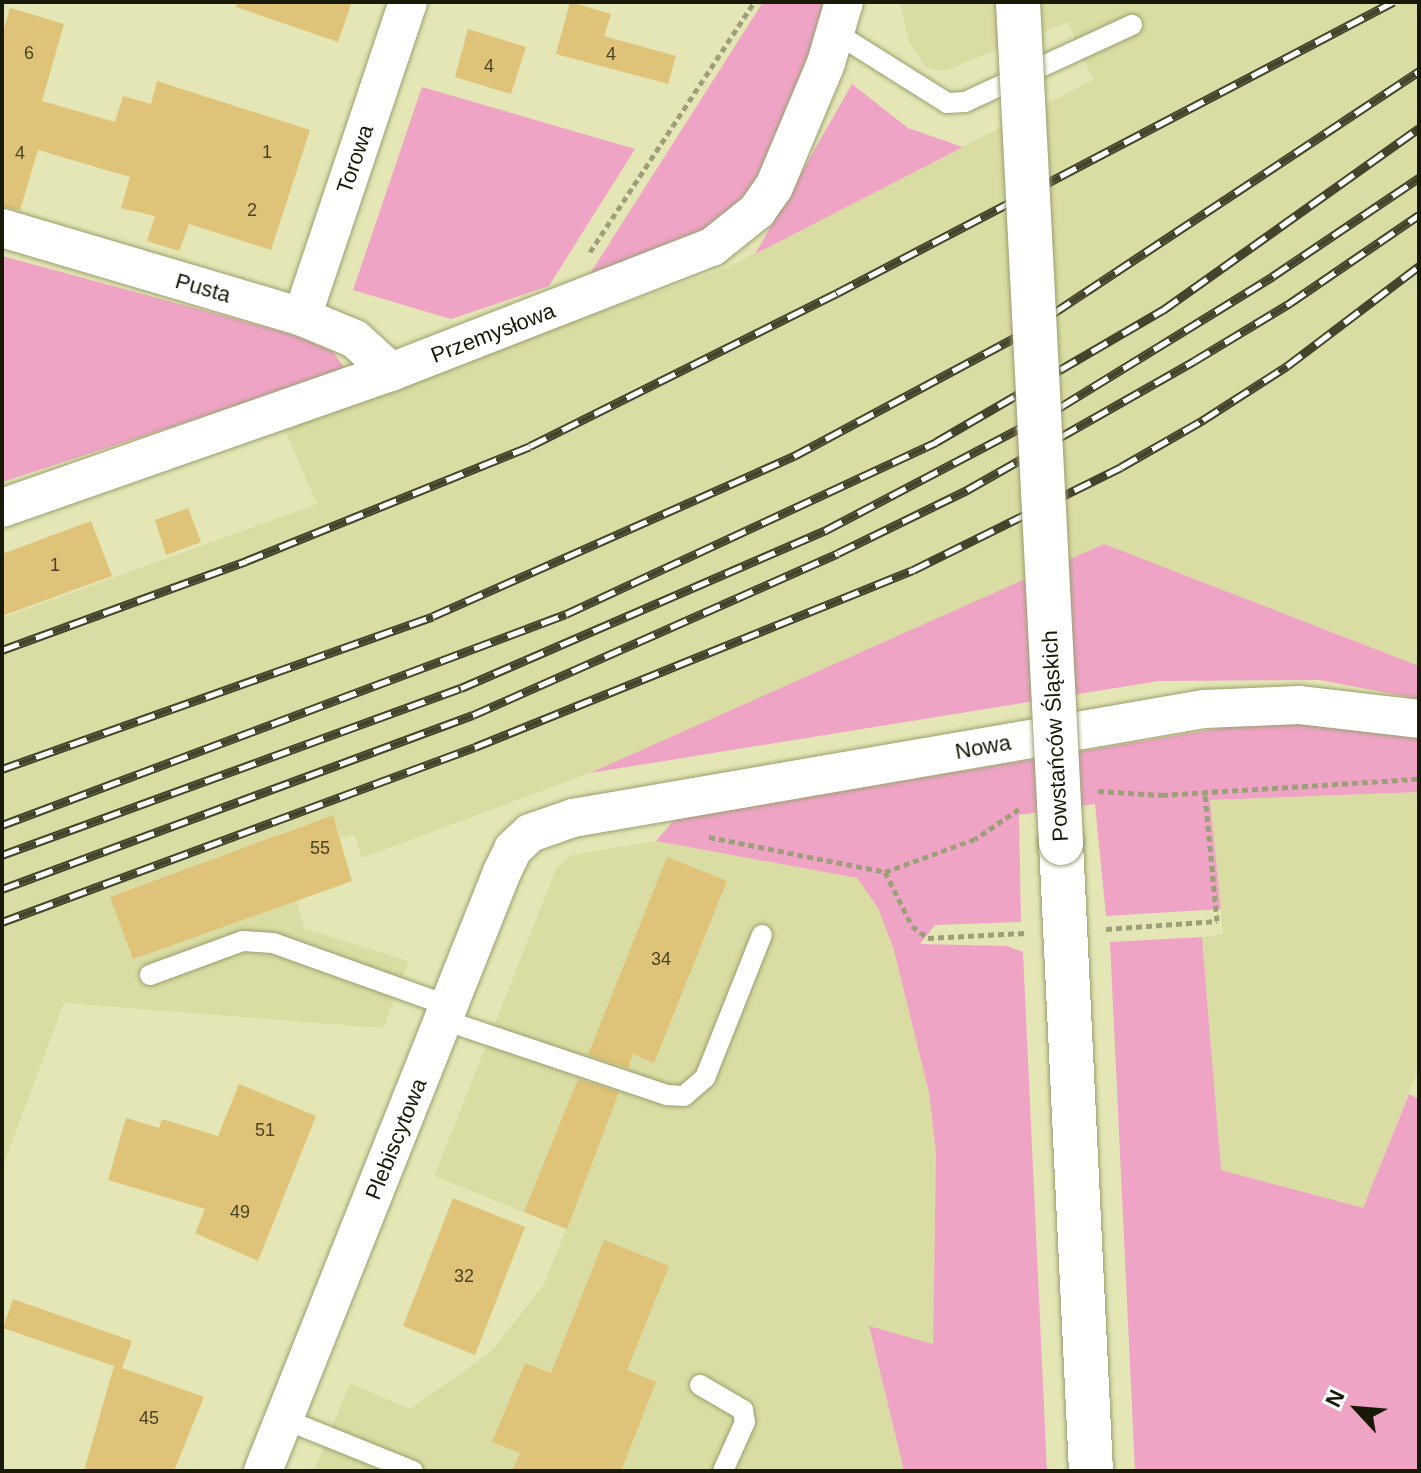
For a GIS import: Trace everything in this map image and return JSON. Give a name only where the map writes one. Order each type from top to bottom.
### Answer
[{"type":"main road","name":"Powstańców Śląskich","points":[[1018,2],[1091,1471]]},
{"type":"street","name":"Torowa","points":[[302,317],[408,2]]},
{"type":"street","name":"Przemysłowa","points":[[2,508],[391,372],[685,261],[746,222],[774,187],[791,154],[840,18]]},
{"type":"street","name":"Pusta","points":[[2,228],[302,317],[355,339],[391,372]]},
{"type":"street","name":"Nowa","points":[[550,823],[1204,709],[1300,705],[1419,719]]},
{"type":"street","name":"Plebiscytowa","points":[[263,1471],[513,849],[550,823]]},
{"type":"lane","points":[[840,18],[947,103],[965,102],[1132,25]]},
{"type":"lane","points":[[150,975],[243,941],[273,943],[446,1013],[667,1095],[684,1096],[705,1078],[762,935]]},
{"type":"lane","points":[[700,1385],[743,1410],[745,1422],[723,1471]]},
{"type":"lane","points":[[284,1419],[413,1471]]},
{"type":"path","points":[[551,310],[754,2]]},
{"type":"path","points":[[1093,930],[1217,921],[1205,793],[1419,779]]},
{"type":"path","points":[[702,836],[885,872]]},
{"type":"path","points":[[928,938],[1034,933]]},
{"type":"shaded area","points":[[763,2],[827,2],[823,25],[765,163],[745,195],[724,220],[698,238],[584,283]]},
{"type":"shaded area","points":[[900,2],[1419,2],[1419,666],[1104,544],[617,763],[362,858],[354,834],[341,838],[333,815],[276,835],[305,929],[409,961],[383,1028],[64,1003],[2,1169],[2,618],[317,504],[282,423],[726,268],[1093,80],[1068,22],[944,71],[926,68],[909,42]]},
{"type":"shaded area","points":[[852,84],[908,128],[963,147],[755,254]]},
{"type":"shaded area","points":[[422,87],[635,149],[549,286],[451,319],[353,290]]},
{"type":"shaded area","points":[[2,256],[301,337],[333,352],[346,370],[2,482]]},
{"type":"shaded area","points":[[1104,544],[1419,666],[1419,699],[1320,680],[1159,681],[590,773]]},
{"type":"shaded area","points":[[1251,723],[1307,723],[1417,737],[1419,792],[1210,800],[1221,909],[1106,916],[1095,804],[1019,815],[1021,922],[935,925],[920,944],[1007,946],[1023,952],[1047,1471],[904,1471],[869,1326],[933,1344],[936,1153],[929,1092],[893,947],[878,908],[857,878],[656,841],[675,819]]},
{"type":"shaded area","points":[[1419,792],[1419,1067],[1363,1209],[1221,1170],[1202,937],[1223,934],[1210,800]]},
{"type":"shaded area","points":[[656,841],[857,878],[878,908],[893,947],[929,1092],[936,1153],[933,1344],[869,1327],[904,1471],[314,1471],[350,1383],[410,1409],[491,1352],[544,1284],[566,1229],[434,1176],[557,867],[572,855]]},
{"type":"shaded area","points":[[1202,937],[1221,1170],[1363,1208],[1409,1094],[1419,1099],[1419,1471],[1135,1471],[1110,942]]},
{"type":"building","points":[[237,2],[352,2],[338,42],[236,7]]},
{"type":"building","points":[[570,2],[611,14],[604,36],[676,56],[668,84],[556,54]]},
{"type":"building","points":[[10,8],[64,24],[42,101],[115,122],[123,96],[151,104],[157,81],[310,130],[271,250],[189,224],[179,251],[147,241],[155,216],[121,208],[130,177],[38,150],[20,210],[2,207],[2,36]]},
{"type":"building","points":[[468,29],[526,47],[511,94],[455,77]]},
{"type":"building","points":[[188,508],[201,542],[166,555],[155,520]]},
{"type":"building","points":[[91,521],[112,576],[2,616],[2,554]]},
{"type":"building","points":[[333,815],[352,881],[133,959],[110,897]]},
{"type":"building","points":[[667,857],[727,881],[654,1063],[633,1054],[628,1068],[588,1055]]},
{"type":"building","points":[[578,1079],[619,1092],[567,1229],[524,1212]]},
{"type":"building","points":[[239,1084],[316,1116],[258,1261],[195,1233],[205,1209],[108,1180],[126,1118],[159,1128],[162,1119],[218,1136]]},
{"type":"building","points":[[453,1198],[525,1227],[475,1355],[403,1326]]},
{"type":"building","points":[[604,1240],[669,1266],[627,1370],[656,1382],[621,1471],[512,1471],[520,1453],[492,1442],[525,1363],[551,1373]]},
{"type":"building","points":[[13,1299],[132,1341],[122,1368],[204,1397],[174,1471],[84,1471],[114,1366],[3,1328]]},
{"type":"railway","points":[[2,650],[246,561],[530,446],[837,293],[1393,2]]},
{"type":"railway","points":[[2,769],[433,616],[794,456],[1025,332],[1419,71]]},
{"type":"railway","points":[[2,825],[566,614],[936,442],[1163,310],[1419,128]]},
{"type":"railway","points":[[2,855],[461,688],[826,530],[1062,406],[1273,276],[1419,178]]},
{"type":"railway","points":[[2,889],[473,715],[838,553],[967,490],[1194,361],[1290,303],[1419,215]]},
{"type":"railway","points":[[2,922],[475,747],[913,570],[1121,467],[1203,420],[1287,366],[1419,266]]}]
